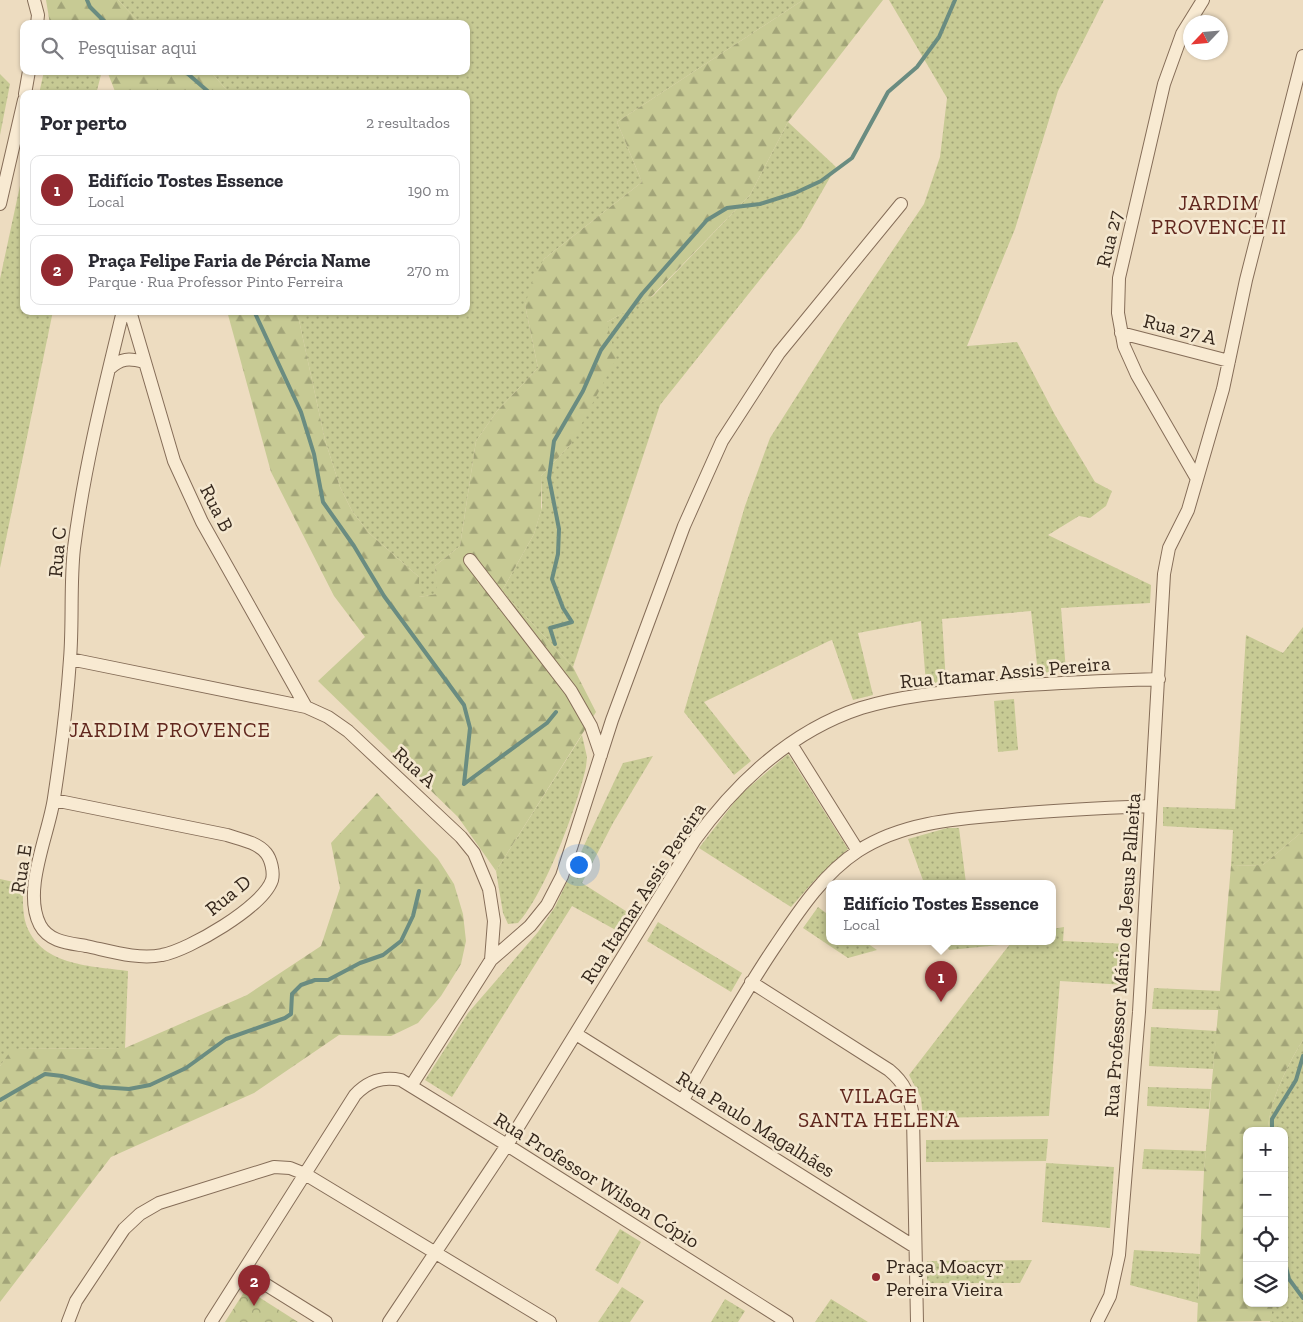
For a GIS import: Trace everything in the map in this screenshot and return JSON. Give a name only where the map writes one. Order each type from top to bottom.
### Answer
[{"type":"street","points":[[34,0],[38,20]]},
{"type":"street","name":"Rua 27","points":[[1197,480],[1137,375],[1121,333],[1118,296],[1119,278],[1164,84],[1182,34],[1203,0]]},
{"type":"street","points":[[1197,480],[1217,414],[1269,185],[1303,56]]},
{"type":"street","points":[[26,90],[28,75]]},
{"type":"street","points":[[0,204],[20,117]]},
{"type":"street","points":[[491,960],[530,926],[554,892],[569,858],[601,755],[684,526],[722,441],[779,353],[901,204]]},
{"type":"street","name":"Rua C","points":[[54,800],[70,659],[74,549],[93,439],[122,315]]},
{"type":"street","name":"Rua B","points":[[131,315],[174,461],[202,522],[306,707]]},
{"type":"street","name":"Rua 27 A","points":[[1121,333],[1229,361]]},
{"type":"street","points":[[109,370],[118,361],[131,358],[144,362]]},
{"type":"street","name":"Rua Professor Mário de Jesus Palheita","points":[[1097,1322],[1110,1296],[1120,1255],[1138,1012],[1164,586],[1169,548],[1188,510],[1197,480]]},
{"type":"street","points":[[470,560],[571,691],[591,726],[601,755]]},
{"type":"street","name":"Rua A","points":[[70,659],[306,707],[328,717],[348,731],[450,824],[474,853],[482,869],[493,906],[495,935],[491,960],[411,1086]]},
{"type":"street","name":"Rua Itamar Assis Pereira","points":[[389,1322],[507,1144],[678,866],[713,815],[747,778],[791,744],[836,719],[861,708],[926,694],[1019,685],[1159,679]]},
{"type":"street","points":[[791,744],[858,852]]},
{"type":"street","name":"Rua D","points":[[36,914],[47,934],[58,940],[125,954],[159,956],[178,951],[215,931],[249,908],[264,893],[272,880],[272,865],[265,852],[252,843],[226,835],[54,800]]},
{"type":"street","name":"Rua E","points":[[36,914],[33,896],[36,875],[54,800]]},
{"type":"street","points":[[683,1100],[751,982],[804,904],[833,872],[858,852],[894,834],[950,820],[1055,810],[1150,806]]},
{"type":"street","points":[[751,982],[889,1070],[904,1084],[908,1093],[912,1117],[917,1322]]},
{"type":"street","name":"Rua Paulo Magalhães","points":[[576,1034],[915,1248]]},
{"type":"street","name":"Rua Professor Wilson Cópio","points":[[305,1174],[355,1095],[367,1085],[383,1078],[401,1080],[507,1144],[787,1322]]},
{"type":"street","points":[[68,1322],[76,1301],[124,1229],[140,1214],[159,1203],[274,1167],[290,1168],[305,1174],[436,1251],[550,1322]]},
{"type":"street","points":[[211,1322],[305,1174]]},
{"type":"street","points":[[244,1271],[326,1322]]},
{"type":"green space","points":[[46,0],[118,0],[137,20],[49,20]]},
{"type":"green space","points":[[118,0],[803,0],[617,122],[642,182],[544,259],[525,305],[538,368],[497,411],[476,441],[460,546],[435,566],[438,594],[419,597],[419,577],[369,533],[352,511],[340,487],[325,440],[298,315],[470,315],[470,90],[227,90],[213,75],[470,75],[470,20],[137,20]]},
{"type":"green space","points":[[803,0],[883,0],[788,122],[750,195],[650,298],[607,322],[616,359],[571,444],[541,476],[541,511],[534,534],[502,591],[573,667],[596,712],[496,871],[458,817],[318,681],[365,637],[334,596],[271,472],[228,315],[298,315],[325,440],[340,487],[352,511],[369,533],[419,577],[419,597],[437,594],[435,566],[460,546],[476,441],[497,411],[538,368],[525,305],[532,282],[544,259],[642,182],[617,122]]},
{"type":"green space","points":[[889,0],[1104,0],[1058,91],[1015,229],[967,346],[1017,342],[1055,415],[1095,482],[1112,491],[1106,506],[1090,518],[1079,516],[1048,535],[1151,585],[1150,603],[1061,608],[1066,671],[1038,673],[1031,611],[942,619],[946,682],[926,684],[921,621],[858,633],[873,695],[853,700],[832,640],[829,641],[704,702],[751,761],[734,775],[684,712],[745,506],[770,438],[842,325],[924,204],[940,157],[947,98]]},
{"type":"green space","points":[[0,74],[10,84],[0,135]]},
{"type":"green space","points":[[43,75],[101,75],[97,90],[40,90]]},
{"type":"green space","points":[[109,75],[213,75],[227,90],[114,90]]},
{"type":"green space","points":[[788,122],[836,167],[801,228],[660,405],[573,667],[502,591],[534,534],[542,507],[541,476],[571,444],[607,322],[653,296],[750,195]]},
{"type":"green space","points":[[20,186],[20,315],[52,315],[0,568],[0,279]]},
{"type":"green space","points":[[1303,627],[1303,831],[1263,865],[1231,866],[1233,830],[1163,826],[1163,807],[1235,809],[1246,635],[1283,653]]},
{"type":"green space","points":[[1014,699],[1018,750],[998,752],[994,701]]},
{"type":"green space","points":[[582,735],[587,757],[586,767],[582,784],[559,849],[539,892],[528,910],[518,923],[508,924],[503,913],[496,871]]},
{"type":"green space","points":[[788,754],[848,849],[813,882],[791,907],[699,848],[740,795]]},
{"type":"green space","points":[[653,756],[613,823],[582,883],[632,915],[623,934],[572,906],[452,1097],[425,1080],[468,1013],[538,932],[555,907],[623,763]]},
{"type":"green space","points":[[377,793],[438,859],[454,884],[463,914],[466,941],[461,964],[441,996],[418,1023],[391,1036],[339,1035],[254,1093],[111,1157],[0,1302],[0,1066],[12,1049],[125,1048],[247,995],[321,946],[340,888],[331,843]]},
{"type":"green space","points":[[947,828],[959,828],[966,880],[923,880],[908,839]]},
{"type":"green space","points":[[1303,831],[1303,1040],[1275,1096],[1268,1127],[1243,1127],[1243,1307],[1273,1307],[1271,1321],[1197,1322],[1204,1171],[1231,866],[1263,865]]},
{"type":"green space","points":[[0,879],[23,884],[25,922],[34,940],[44,950],[70,962],[128,971],[125,1048],[13,1049],[0,1066]]},
{"type":"green space","points":[[818,907],[826,913],[826,943],[803,928]]},
{"type":"green space","points":[[658,922],[742,973],[731,992],[647,941]]},
{"type":"green space","points":[[1064,927],[1063,941],[1128,944],[1126,985],[1060,981],[1049,1116],[923,1118],[921,1098],[909,1075],[1009,945],[1056,945],[1056,928]]},
{"type":"green space","points":[[828,945],[870,945],[877,950],[848,958]]},
{"type":"green space","points":[[947,945],[1000,945],[949,950]]},
{"type":"green space","points":[[1154,988],[1222,991],[1219,1010],[1152,1009]]},
{"type":"green space","points":[[1151,1027],[1217,1031],[1213,1069],[1149,1066]]},
{"type":"green space","points":[[1303,1040],[1303,1322],[1270,1322],[1272,1307],[1288,1307],[1288,1127],[1268,1127],[1275,1096]]},
{"type":"green space","points":[[1148,1087],[1211,1089],[1209,1109],[1147,1106]]},
{"type":"green space","points":[[1048,1139],[1046,1161],[926,1162],[926,1140]]},
{"type":"green space","points":[[1144,1149],[1206,1151],[1204,1171],[1142,1169]]},
{"type":"green space","points":[[1046,1163],[1114,1167],[1110,1228],[1042,1222]]},
{"type":"green space","points":[[620,1229],[641,1242],[618,1284],[595,1270]]},
{"type":"green space","points":[[1134,1250],[1200,1254],[1198,1303],[1130,1285]]},
{"type":"green space","points":[[1032,1260],[1020,1283],[927,1283],[927,1261]]},
{"type":"green space","points":[[622,1287],[644,1301],[630,1322],[598,1322]]},
{"type":"green space","points":[[246,1289],[298,1322],[225,1322]]},
{"type":"green space","points":[[725,1299],[745,1311],[738,1322],[711,1322]]},
{"type":"green space","points":[[831,1299],[868,1322],[815,1322]]},
{"type":"waterway","points":[[87,0],[90,7],[103,20]]},
{"type":"waterway","points":[[555,644],[550,628],[572,622],[563,608],[552,579],[558,554],[559,529],[549,478],[554,441],[583,391],[601,350],[642,294],[707,220],[727,208],[760,204],[795,193],[821,181],[852,158],[888,92],[917,67],[939,37],[955,0]]},
{"type":"waterway","points":[[189,75],[206,90]]},
{"type":"waterway","points":[[256,315],[301,412],[314,454],[323,502],[354,546],[384,596],[464,705],[470,728],[464,784]]},
{"type":"waterway","points":[[464,784],[547,723],[556,712]]},
{"type":"waterway","points":[[0,1100],[45,1074],[62,1076],[100,1087],[129,1089],[150,1085],[186,1068],[226,1039],[285,1018],[291,1014],[292,994],[301,985],[315,980],[328,980],[360,963],[383,955],[401,941],[413,916],[419,891]]},
{"type":"waterway","points":[[1272,1127],[1272,1119],[1296,1080],[1303,1056]]},
{"type":"waterway","points":[[1285,1262],[1289,1279],[1303,1298]]},
{"type":"place","name":"Edifício Tostes Essence","points":[[941,1002]]},
{"type":"place","name":"Praça Moacyr Pereira Vieira","points":[[876,1277]]},
{"type":"place","name":"Praça Felipe Faria de Pércia Name","points":[[254,1306]]},
{"type":"district","name":"JARDIM PROVENCE II","points":[[1219,214]]},
{"type":"district","name":"JARDIM PROVENCE","points":[[170,729]]},
{"type":"district","name":"VILAGE SANTA HELENA","points":[[879,1107]]}]
